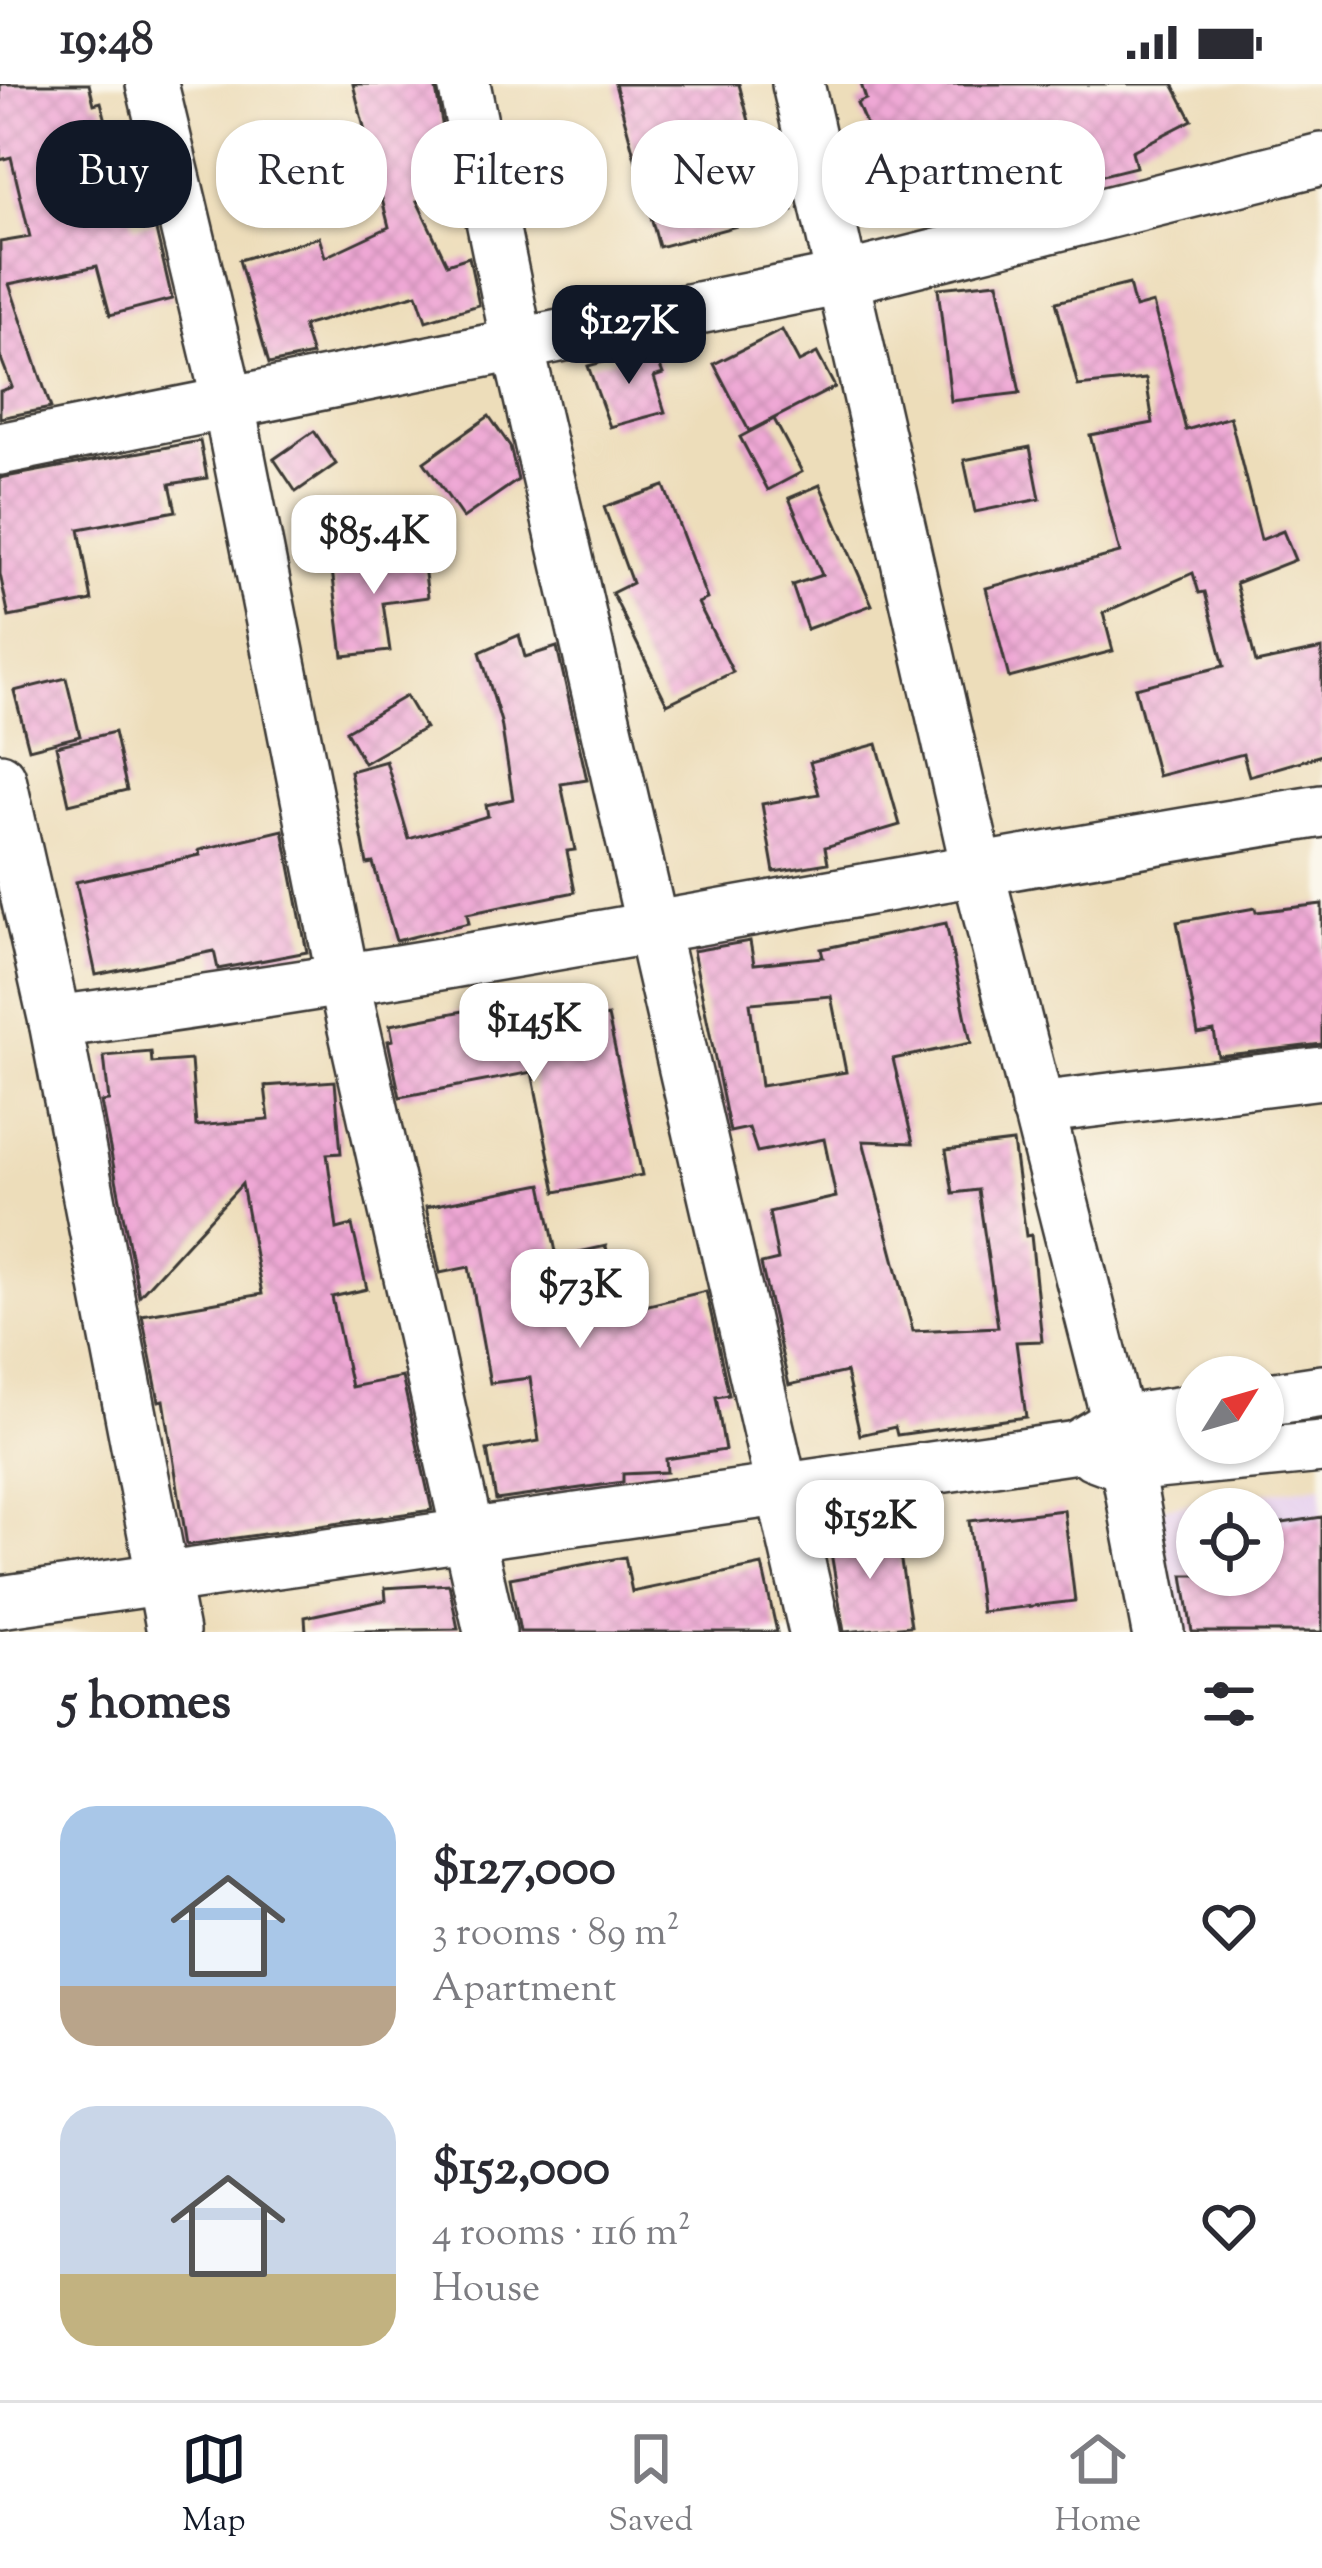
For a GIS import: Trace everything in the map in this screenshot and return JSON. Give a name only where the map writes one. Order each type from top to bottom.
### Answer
[{"type":"street","points":[[152,84],[229,406],[344,983],[490,1632]]},
{"type":"street","points":[[464,84],[517,343],[815,1632]]},
{"type":"street","points":[[798,84],[1037,1108],[1107,1445],[1158,1632]]},
{"type":"street","points":[[0,449],[842,279],[1322,159]]},
{"type":"street","points":[[0,779],[56,1022],[173,1632]]},
{"type":"street","points":[[56,1022],[344,983],[977,866],[1322,811]]},
{"type":"street","points":[[1037,1108],[1322,1073]]},
{"type":"street","points":[[1284,1397],[1322,1391]]},
{"type":"street","points":[[1107,1445],[1176,1418]]},
{"type":"street","points":[[0,1602],[1107,1445],[1322,1447]]},
{"type":"shaded area","points":[[1322,1485],[1322,1632],[1182,1632],[1156,1508],[1176,1505],[1176,1596],[1284,1596],[1284,1490]]},
{"type":"building","points":[[0,84],[89,84],[94,104],[101,102],[106,120],[36,120],[36,228],[155,228],[172,299],[110,315],[97,266],[9,284],[51,408],[0,418],[0,391],[12,387],[0,356],[0,242],[30,237],[11,157],[0,160]]},
{"type":"building","points":[[353,84],[435,84],[441,120],[411,120],[411,228],[430,228],[447,264],[469,257],[479,305],[426,321],[417,294],[303,326],[312,355],[269,364],[239,260],[319,237],[325,257],[389,227],[387,120],[362,120]]},
{"type":"building","points":[[615,84],[739,84],[749,120],[631,120],[631,143]]},
{"type":"building","points":[[861,84],[1173,84],[1192,120],[1132,151],[1136,167],[1105,175],[1105,120],[864,120],[857,103],[866,99]]},
{"type":"building","points":[[654,228],[730,228],[659,247]]},
{"type":"building","points":[[998,282],[1020,393],[951,401],[938,288]]},
{"type":"building","points":[[1129,284],[1135,308],[1153,303],[1186,430],[1230,417],[1261,540],[1283,531],[1295,560],[1236,583],[1256,663],[1322,649],[1322,755],[1249,776],[1243,754],[1158,776],[1135,688],[1224,666],[1205,592],[1199,593],[1193,573],[1103,613],[1113,651],[1009,678],[986,588],[1120,553],[1090,435],[1153,423],[1146,379],[1078,386],[1056,302]]},
{"type":"building","points":[[782,330],[799,362],[817,353],[835,387],[749,431],[714,364]]},
{"type":"building","points":[[653,348],[663,374],[654,377],[665,412],[610,427],[588,366]]},
{"type":"building","points":[[489,416],[510,446],[518,480],[463,518],[424,462]]},
{"type":"building","points":[[774,419],[802,472],[768,490],[740,437]]},
{"type":"building","points":[[314,431],[336,464],[296,492],[274,459]]},
{"type":"building","points":[[200,441],[207,478],[170,484],[176,511],[79,529],[92,601],[9,617],[0,574],[0,478]]},
{"type":"building","points":[[1030,447],[1040,499],[975,512],[964,460]]},
{"type":"building","points":[[820,485],[872,605],[807,629],[792,585],[822,575],[789,498]]},
{"type":"building","points":[[664,486],[707,599],[698,603],[733,672],[667,704],[612,593],[632,583],[604,507]]},
{"type":"building","points":[[422,551],[428,597],[383,603],[390,651],[343,656],[331,562]]},
{"type":"building","points":[[519,635],[525,657],[557,647],[587,780],[561,784],[575,850],[567,851],[575,892],[467,914],[469,923],[396,941],[373,863],[367,864],[350,771],[386,761],[409,839],[488,816],[486,805],[513,799],[501,722],[480,652]]},
{"type":"building","points":[[66,678],[80,736],[29,749],[14,691]]},
{"type":"building","points":[[406,696],[425,728],[364,763],[346,731]]},
{"type":"building","points":[[114,732],[127,790],[69,804],[56,746]]},
{"type":"building","points":[[877,744],[900,825],[825,847],[828,863],[774,872],[762,804],[819,794],[810,762]]},
{"type":"building","points":[[283,830],[307,952],[218,969],[214,951],[96,975],[76,882],[200,855],[199,850]]},
{"type":"building","points":[[1322,904],[1322,1044],[1218,1056],[1214,1031],[1198,1034],[1177,922],[1255,908],[1256,912]]},
{"type":"building","points":[[946,923],[971,1043],[893,1059],[913,1143],[863,1141],[913,1331],[998,1327],[978,1190],[953,1193],[946,1150],[1013,1142],[1026,1236],[1031,1235],[1042,1341],[1016,1342],[1026,1417],[897,1435],[895,1427],[860,1435],[846,1372],[789,1385],[761,1264],[778,1260],[769,1212],[836,1197],[824,1139],[757,1152],[749,1128],[730,1132],[693,951],[750,941],[754,964],[823,957],[821,949]],"holes":[[[831,996],[846,1072],[761,1086],[750,1003]]]},
{"type":"building","points":[[474,1009],[478,1029],[508,1025],[509,1035],[608,1016],[642,1175],[556,1192],[532,1072],[400,1097],[388,1041],[393,1040],[390,1025]]},
{"type":"building","points":[[151,1052],[152,1063],[191,1060],[196,1126],[269,1120],[265,1086],[335,1081],[341,1153],[327,1154],[337,1229],[352,1225],[367,1289],[332,1297],[351,1387],[402,1377],[432,1510],[187,1545],[164,1400],[159,1401],[142,1315],[262,1294],[242,1184],[139,1296],[101,1102],[109,1101],[104,1056]]},
{"type":"building","points":[[542,1184],[557,1257],[606,1246],[620,1312],[706,1291],[729,1395],[716,1397],[725,1450],[666,1459],[667,1472],[623,1474],[623,1482],[496,1500],[487,1450],[539,1441],[530,1378],[490,1383],[469,1267],[440,1273],[426,1207]]},
{"type":"building","points":[[1064,1510],[1075,1601],[981,1612],[969,1521]]},
{"type":"building","points":[[1322,1517],[1322,1632],[1192,1632],[1186,1596],[1284,1596],[1284,1523]]},
{"type":"building","points":[[896,1529],[911,1626],[844,1632],[829,1540]]},
{"type":"building","points":[[625,1557],[632,1592],[762,1565],[777,1632],[520,1632],[510,1578]]},
{"type":"building","points":[[449,1584],[458,1629],[306,1632],[305,1617],[386,1600],[385,1588]]}]
